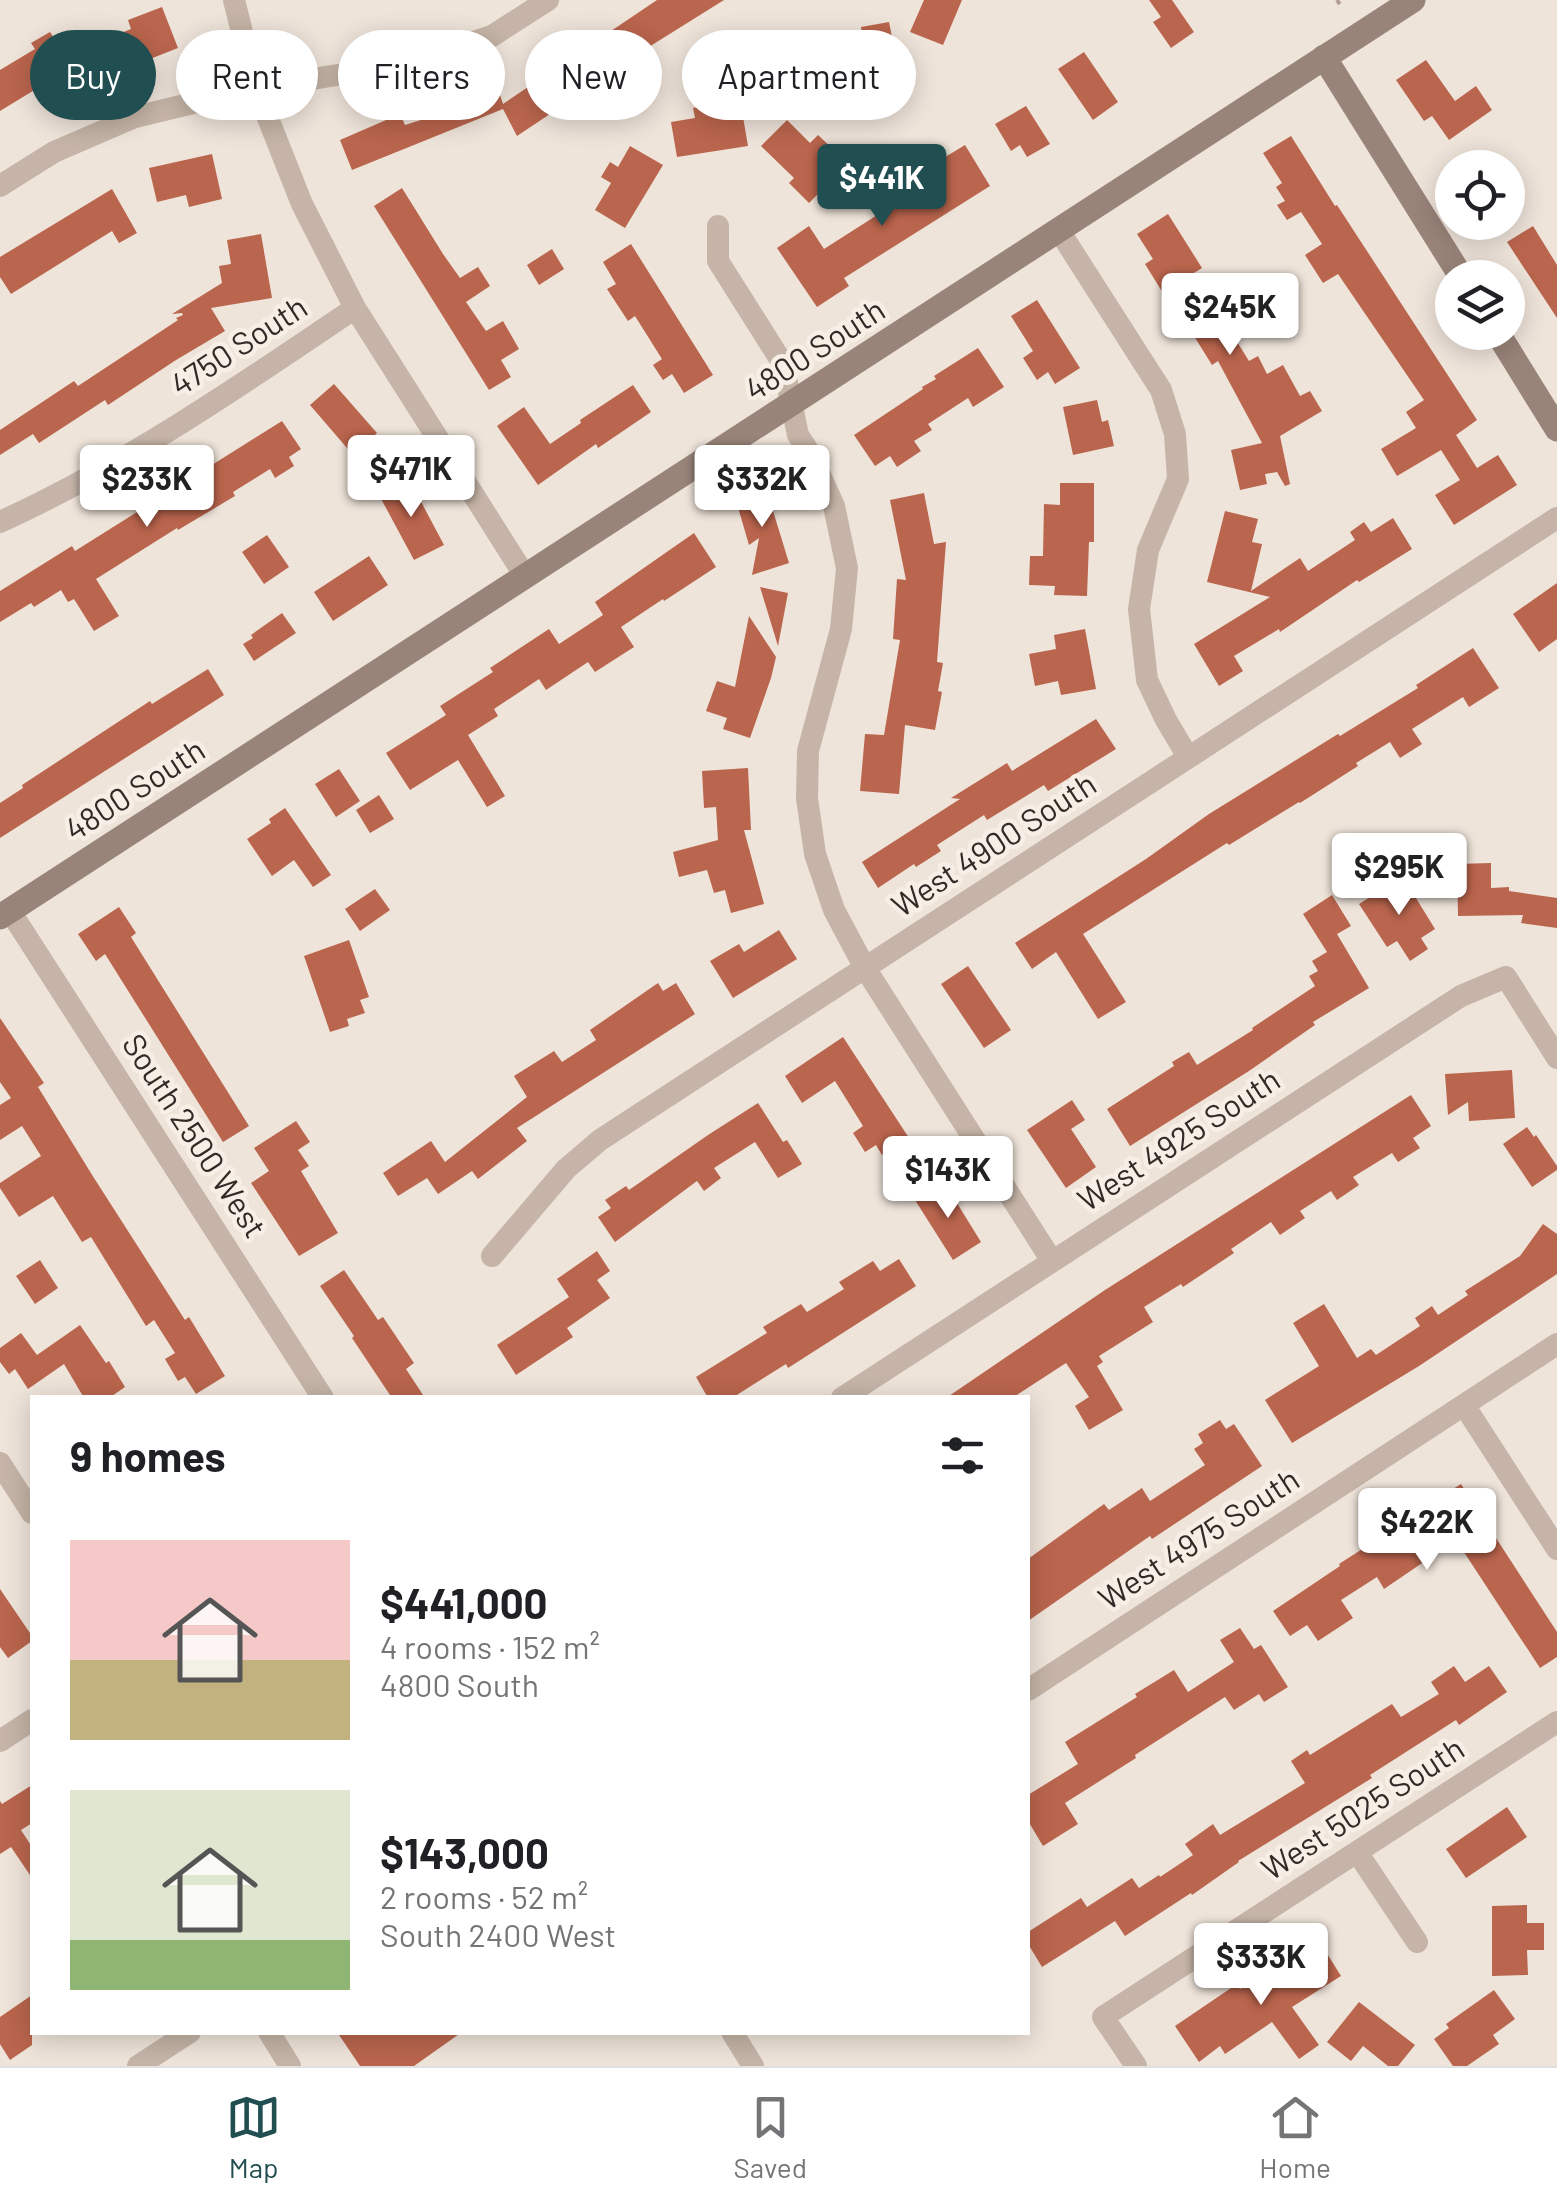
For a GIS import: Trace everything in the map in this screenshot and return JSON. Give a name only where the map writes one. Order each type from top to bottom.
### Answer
[{"type":"main road","name":"4800 South","points":[[5,914],[1412,0]]},
{"type":"main road","points":[[1324,58],[1451,260]]},
{"type":"main road","points":[[1508,350],[1557,429]]},
{"type":"street","points":[[234,0],[242,30]]},
{"type":"street","points":[[318,78],[406,64],[492,36],[548,0]]},
{"type":"street","points":[[0,186],[54,152],[135,117],[176,107]]},
{"type":"street","points":[[269,120],[302,204],[355,308],[525,576]]},
{"type":"street","points":[[718,226],[718,261],[783,364],[798,435],[811,454],[834,506],[847,568],[841,629],[808,751],[807,798],[815,854],[834,910],[865,968],[1052,1261]]},
{"type":"street","points":[[1058,228],[1161,390],[1175,434],[1178,479],[1148,550],[1139,609],[1147,680],[1188,758]]},
{"type":"street","name":"4750 South","points":[[0,522],[140,449],[355,308]]},
{"type":"street","name":"West 4900 South","points":[[492,1256],[566,1169],[600,1140],[1557,518]]},
{"type":"street","name":"South 2500 West","points":[[5,914],[321,1395]]},
{"type":"street","name":"West 4925 South","points":[[847,1395],[1461,996],[1506,977],[1557,1058]]},
{"type":"street","name":"West 4975 South","points":[[1030,1689],[1557,1344]]},
{"type":"street","points":[[1464,1406],[1557,1549]]},
{"type":"street","points":[[0,1463],[30,1510]]},
{"type":"street","points":[[0,1741],[30,1721]]},
{"type":"street","name":"West 5025 South","points":[[1136,2066],[1103,2016],[1557,1722]]},
{"type":"street","points":[[1357,1852],[1416,1942]]},
{"type":"street","points":[[138,2066],[185,2035]]},
{"type":"street","points":[[271,2035],[290,2066]]},
{"type":"street","points":[[734,2035],[754,2066]]},
{"type":"building","points":[[657,0],[724,0],[662,39],[662,30],[613,30]]},
{"type":"building","points":[[924,0],[962,0],[943,45],[911,30]]},
{"type":"building","points":[[1149,0],[1172,0],[1194,32],[1171,48],[1153,22],[1161,17]]},
{"type":"building","points":[[162,7],[176,49],[156,57],[156,30],[129,30],[128,20]]},
{"type":"building","points":[[889,22],[891,30],[861,30]]},
{"type":"building","points":[[30,52],[30,93],[0,111],[0,70]]},
{"type":"building","points":[[1084,52],[1118,102],[1093,120],[1058,69]]},
{"type":"building","points":[[1426,60],[1455,101],[1476,86],[1492,110],[1449,140],[1432,116],[1424,121],[1396,80]]},
{"type":"building","points":[[525,89],[525,120],[541,120],[517,136],[505,113],[505,103]]},
{"type":"building","points":[[1026,106],[1050,144],[1027,157],[1020,145],[1011,151],[995,124]]},
{"type":"building","points":[[386,120],[403,120],[405,125],[421,120],[476,120],[352,170],[340,140]]},
{"type":"building","points":[[744,120],[748,146],[677,157],[671,122]]},
{"type":"building","points":[[787,120],[810,143],[818,135],[834,150],[828,156],[842,170],[809,203],[789,183],[794,178],[761,146]]},
{"type":"building","points":[[1291,136],[1477,420],[1456,435],[1477,468],[1498,455],[1517,485],[1454,525],[1435,495],[1460,480],[1441,450],[1397,476],[1381,449],[1416,428],[1406,412],[1424,400],[1338,274],[1323,283],[1305,255],[1322,244],[1301,212],[1287,220],[1277,205],[1285,201],[1276,187],[1282,183],[1263,153]]},
{"type":"building","points":[[965,145],[990,186],[844,278],[849,286],[817,307],[777,248],[809,226],[824,249],[943,173],[937,162]]},
{"type":"building","points":[[630,146],[663,165],[625,228],[595,210],[611,183],[601,177],[610,162],[618,167]]},
{"type":"building","points":[[212,154],[222,199],[189,207],[186,195],[157,202],[149,168]]},
{"type":"building","points":[[402,188],[460,278],[478,267],[490,286],[466,302],[486,331],[503,321],[519,349],[501,360],[511,377],[489,390],[374,206]]},
{"type":"building","points":[[112,189],[137,233],[119,243],[112,231],[11,294],[0,277],[0,257]]},
{"type":"building","points":[[1168,214],[1202,268],[1194,273],[1249,361],[1258,356],[1267,374],[1283,365],[1300,396],[1310,391],[1322,411],[1280,436],[1290,484],[1285,486],[1277,472],[1265,474],[1267,484],[1240,490],[1231,450],[1262,443],[1218,361],[1212,365],[1145,264],[1153,259],[1137,234]]},
{"type":"building","points":[[1533,226],[1557,265],[1557,318],[1525,269],[1525,260],[1519,260],[1507,242],[1525,240],[1525,231]]},
{"type":"building","points":[[261,234],[272,298],[211,308],[225,331],[108,405],[105,400],[39,443],[33,434],[0,455],[0,430],[74,381],[78,386],[178,320],[182,313],[172,314],[222,283],[219,266],[231,264],[227,240]]},
{"type":"building","points":[[631,244],[713,375],[684,393],[672,374],[663,380],[653,365],[662,359],[635,316],[628,321],[607,289],[616,284],[603,262]]},
{"type":"building","points":[[552,249],[564,269],[539,285],[527,265]]},
{"type":"building","points":[[1037,300],[1080,368],[1055,384],[1048,372],[1037,380],[1023,358],[1033,351],[1011,316]]},
{"type":"building","points":[[978,348],[1004,387],[973,407],[968,398],[928,424],[932,430],[914,441],[921,451],[897,467],[890,456],[875,466],[854,435]]},
{"type":"building","points":[[334,384],[377,433],[353,455],[310,405]]},
{"type":"building","points":[[633,385],[651,412],[538,485],[497,426],[524,407],[550,444]]},
{"type":"building","points":[[1097,400],[1102,422],[1108,420],[1114,446],[1073,455],[1063,407]]},
{"type":"building","points":[[282,421],[301,449],[289,457],[294,466],[275,478],[270,469],[233,492],[235,496],[96,579],[119,616],[94,631],[74,599],[68,602],[61,590],[0,622],[0,591],[72,546],[75,551]]},
{"type":"building","points":[[409,479],[444,545],[414,560],[379,495]]},
{"type":"building","points":[[1060,483],[1094,483],[1094,542],[1089,542],[1087,596],[1054,595],[1055,586],[1029,585],[1030,556],[1043,556],[1044,504],[1060,505]]},
{"type":"building","points":[[766,488],[789,563],[752,575],[759,538],[749,545],[735,497]]},
{"type":"building","points":[[924,493],[934,544],[946,542],[937,662],[943,663],[938,691],[942,692],[935,730],[905,725],[899,794],[860,791],[865,734],[884,735],[900,640],[893,639],[897,579],[906,580],[890,500]]},
{"type":"building","points":[[1225,511],[1258,519],[1252,542],[1262,544],[1251,591],[1300,558],[1308,571],[1355,540],[1350,532],[1364,522],[1371,532],[1393,518],[1412,549],[1357,580],[1280,632],[1279,629],[1234,656],[1243,671],[1219,686],[1194,644],[1270,597],[1207,582]]},
{"type":"building","points":[[694,533],[716,567],[621,627],[634,647],[595,672],[588,662],[546,690],[539,679],[494,709],[498,716],[468,735],[505,796],[487,807],[458,760],[410,790],[386,753],[446,715],[440,706],[549,629],[559,644],[603,615],[595,602]]},
{"type":"building","points":[[267,535],[289,567],[264,584],[242,552]]},
{"type":"building","points":[[369,556],[388,585],[333,621],[314,592]]},
{"type":"building","points":[[1557,583],[1557,639],[1539,652],[1513,614]]},
{"type":"building","points":[[760,587],[788,593],[778,646]]},
{"type":"building","points":[[282,613],[296,633],[254,661],[243,644]]},
{"type":"building","points":[[749,616],[776,657],[750,738],[723,729],[727,718],[706,711],[717,681],[735,687]]},
{"type":"building","points":[[1085,629],[1096,689],[1061,695],[1058,681],[1035,686],[1029,654],[1056,649],[1054,635]]},
{"type":"building","points":[[1473,648],[1499,688],[1469,707],[1463,697],[1412,729],[1422,744],[1400,758],[1390,742],[1300,803],[1227,843],[1083,934],[1126,1002],[1098,1019],[1056,952],[1032,969],[1015,943],[1209,814],[1418,688],[1416,685]]},
{"type":"building","points":[[208,669],[224,695],[0,838],[0,803],[22,785],[150,701],[152,704]]},
{"type":"building","points":[[1096,719],[1116,749],[1048,791],[1044,785],[987,820],[984,815],[937,845],[941,851],[878,888],[862,862],[960,799],[951,798],[1007,763],[1012,771]]},
{"type":"building","points":[[748,768],[751,830],[744,830],[764,904],[731,913],[725,890],[714,893],[707,870],[679,877],[673,852],[718,840],[716,807],[704,808],[702,771]]},
{"type":"building","points":[[339,769],[360,801],[336,817],[315,784]]},
{"type":"building","points":[[379,795],[394,819],[370,833],[356,810]]},
{"type":"building","points":[[285,808],[331,875],[313,887],[294,860],[272,876],[247,839]]},
{"type":"building","points":[[1491,863],[1491,888],[1509,887],[1509,891],[1557,898],[1557,928],[1521,923],[1523,915],[1458,916],[1457,864]]},
{"type":"building","points":[[1403,877],[1435,929],[1421,938],[1428,949],[1410,961],[1397,941],[1387,947],[1359,904]]},
{"type":"building","points":[[375,889],[390,910],[360,931],[345,909]]},
{"type":"building","points":[[1332,895],[1351,926],[1337,934],[1369,988],[1313,1022],[1315,1025],[1249,1071],[1130,1146],[1107,1109],[1189,1052],[1197,1065],[1315,986],[1309,976],[1318,971],[1312,961],[1327,952],[1303,914]]},
{"type":"building","points":[[119,907],[136,933],[131,937],[249,1126],[223,1142],[105,954],[96,961],[78,934]]},
{"type":"building","points":[[779,930],[797,959],[733,998],[710,961],[739,944],[744,952]]},
{"type":"building","points":[[349,940],[369,997],[360,1000],[365,1013],[347,1019],[349,1026],[330,1032],[304,956]]},
{"type":"building","points":[[968,966],[1011,1030],[984,1048],[941,984]]},
{"type":"building","points":[[658,983],[663,991],[676,983],[695,1014],[517,1128],[527,1141],[478,1179],[472,1171],[438,1194],[427,1178],[398,1196],[383,1173],[431,1141],[445,1162],[527,1097],[514,1076],[554,1051],[562,1062],[596,1040],[590,1030]]},
{"type":"building","points":[[0,1018],[44,1083],[38,1087],[94,1178],[225,1376],[196,1394],[185,1377],[178,1381],[165,1359],[175,1353],[154,1320],[146,1326],[91,1237],[82,1242],[53,1196],[19,1217],[0,1188],[0,1183],[41,1156],[22,1126],[0,1140],[0,1105],[11,1098],[0,1082]]},
{"type":"building","points":[[843,1037],[909,1138],[882,1155],[876,1145],[865,1152],[853,1133],[863,1126],[835,1081],[802,1103],[785,1076]]},
{"type":"building","points":[[1512,1070],[1515,1118],[1469,1121],[1468,1102],[1448,1115],[1445,1074]]},
{"type":"building","points":[[1411,1095],[1431,1126],[1413,1138],[1420,1148],[1398,1162],[1392,1153],[1353,1177],[1359,1185],[1337,1200],[1331,1191],[1300,1211],[1305,1218],[1280,1235],[1271,1222],[1231,1249],[1234,1253],[1144,1307],[1153,1322],[1099,1356],[1103,1362],[1097,1366],[1123,1410],[1089,1430],[1075,1406],[1089,1397],[1066,1363],[1017,1395],[950,1395],[1105,1290]]},
{"type":"building","points":[[1072,1100],[1085,1120],[1071,1129],[1096,1167],[1066,1188],[1027,1130]]},
{"type":"building","points":[[758,1103],[802,1164],[778,1178],[755,1142],[714,1168],[721,1178],[704,1191],[697,1181],[615,1242],[598,1217],[611,1208],[605,1200],[626,1186],[629,1190]]},
{"type":"building","points":[[296,1121],[310,1142],[298,1150],[309,1166],[301,1171],[338,1233],[299,1256],[251,1183],[269,1171],[254,1148]]},
{"type":"building","points":[[1527,1127],[1557,1166],[1557,1170],[1532,1187],[1503,1144]]},
{"type":"building","points":[[944,1182],[981,1242],[953,1260],[915,1200]]},
{"type":"building","points":[[1543,1224],[1557,1234],[1557,1274],[1419,1366],[1292,1443],[1265,1400],[1319,1366],[1293,1323],[1324,1304],[1357,1358],[1371,1349],[1376,1355],[1420,1326],[1415,1318],[1432,1306],[1438,1315],[1468,1295],[1465,1291],[1520,1256]]},
{"type":"building","points":[[597,1251],[610,1271],[597,1280],[610,1298],[567,1328],[573,1337],[516,1375],[497,1345],[569,1297],[557,1279]]},
{"type":"building","points":[[899,1259],[916,1286],[788,1368],[786,1364],[737,1395],[706,1395],[696,1377],[767,1333],[763,1327],[801,1304],[807,1312],[844,1289],[839,1282],[873,1261],[880,1271]]},
{"type":"building","points":[[40,1260],[58,1288],[35,1304],[16,1276]]},
{"type":"building","points":[[344,1270],[414,1363],[406,1369],[423,1395],[390,1395],[320,1286]]},
{"type":"building","points":[[80,1325],[125,1387],[113,1395],[82,1395],[64,1364],[28,1389],[15,1369],[9,1374],[0,1362],[0,1348],[21,1333],[37,1355]]},
{"type":"building","points":[[1220,1420],[1226,1429],[1234,1424],[1262,1466],[1152,1539],[1150,1536],[1030,1620],[1030,1558],[1104,1504],[1109,1510],[1142,1488],[1150,1501],[1205,1465],[1194,1449],[1203,1443],[1198,1434]]},
{"type":"building","points":[[1461,1484],[1557,1632],[1557,1657],[1540,1668],[1456,1540],[1384,1589],[1377,1577],[1341,1600],[1353,1618],[1318,1641],[1307,1625],[1290,1636],[1273,1611]]},
{"type":"building","points":[[0,1589],[30,1633],[30,1642],[8,1658],[0,1647]]},
{"type":"building","points":[[1240,1628],[1254,1649],[1261,1645],[1288,1687],[1264,1702],[1259,1694],[1234,1710],[1225,1697],[1135,1755],[1136,1758],[1065,1803],[1078,1824],[1043,1846],[1030,1824],[1030,1794],[1078,1764],[1065,1742],[1174,1670],[1188,1692],[1234,1662],[1220,1640]]},
{"type":"building","points":[[1454,1666],[1465,1682],[1489,1666],[1507,1692],[1459,1725],[1456,1720],[1125,1936],[1115,1921],[1042,1967],[1030,1947],[1030,1931],[1081,1898],[1087,1907],[1132,1878],[1139,1888],[1160,1877],[1193,1855],[1185,1844],[1213,1824],[1220,1835],[1305,1783],[1291,1761],[1307,1750],[1310,1755],[1392,1704],[1401,1717],[1439,1694],[1431,1682]]},
{"type":"building","points":[[30,1786],[30,1824],[21,1830],[30,1844],[30,1875],[11,1847],[0,1854],[0,1801],[2,1804]]},
{"type":"building","points":[[1507,1807],[1527,1837],[1466,1878],[1446,1849]]},
{"type":"building","points":[[1527,1905],[1527,1923],[1544,1923],[1544,1950],[1527,1950],[1528,1975],[1492,1976],[1492,1906]]},
{"type":"building","points":[[1321,1944],[1341,1976],[1292,2007],[1319,2045],[1299,2059],[1272,2022],[1225,2054],[1220,2046],[1199,2062],[1175,2026],[1237,1984],[1240,1989],[1271,1969],[1274,1974]]},
{"type":"building","points":[[1494,1990],[1515,2019],[1493,2035],[1499,2044],[1467,2066],[1453,2066],[1434,2039],[1449,2028],[1446,2024]]},
{"type":"building","points":[[30,1996],[32,2045],[10,2060],[0,2044],[0,2017]]},
{"type":"building","points":[[1359,2002],[1415,2045],[1398,2066],[1388,2066],[1363,2046],[1351,2061],[1327,2042]]},
{"type":"building","points":[[339,2035],[458,2035],[414,2066],[360,2066]]}]
